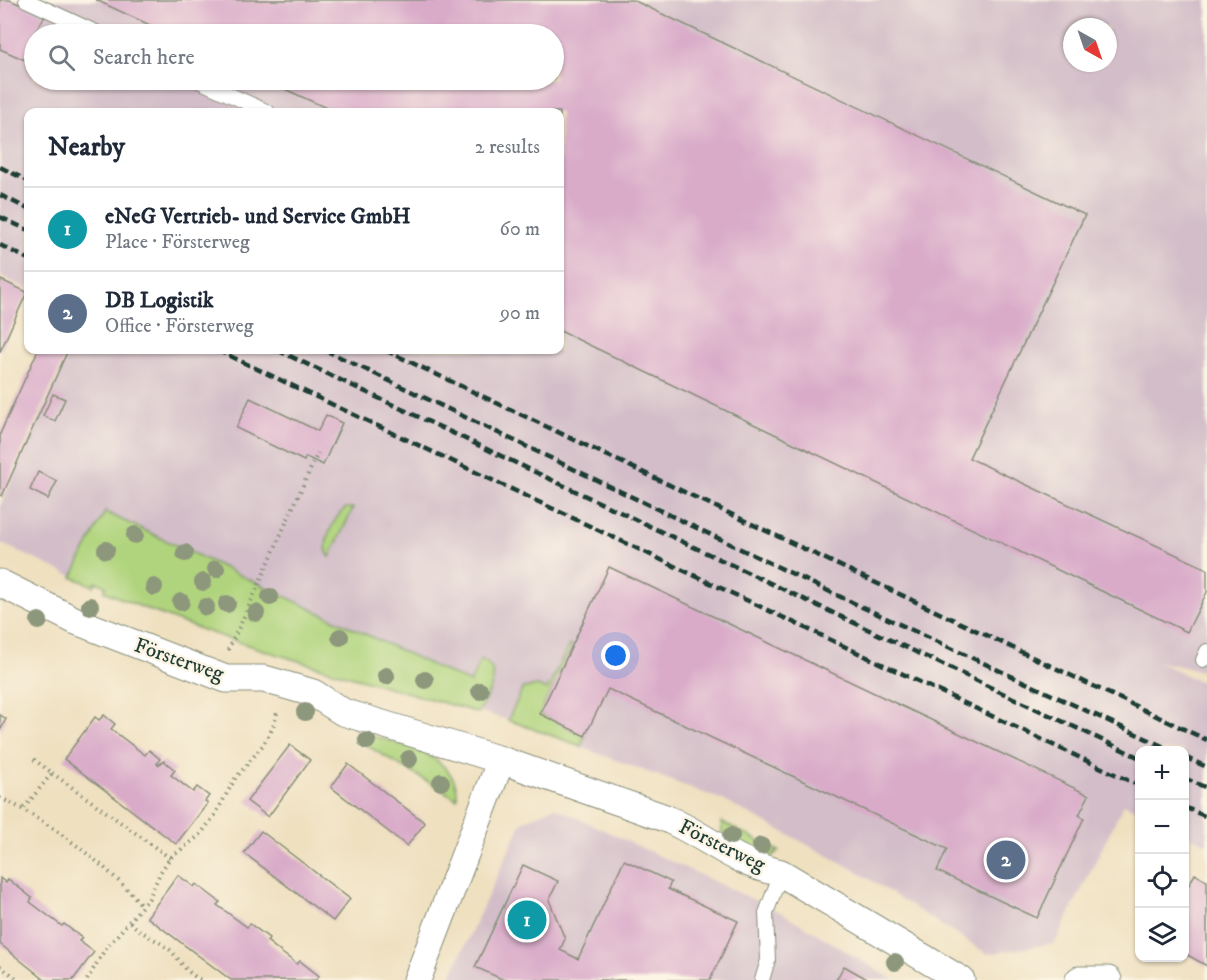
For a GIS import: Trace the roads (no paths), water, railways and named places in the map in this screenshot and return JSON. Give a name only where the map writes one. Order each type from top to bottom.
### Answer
[{"type":"street","name":"Försterweg","points":[[0,583],[76,621],[226,679],[264,679],[313,693],[343,712],[501,760],[600,793],[665,818],[690,829],[717,849],[758,868],[781,873],[961,980]]},
{"type":"street","points":[[421,979],[501,760]]},
{"type":"street","points":[[1079,980],[1108,980]]},
{"type":"lane","points":[[26,0],[78,24]]},
{"type":"lane","points":[[217,90],[254,108]]},
{"type":"lane","points":[[762,980],[768,960],[766,913],[781,873]]},
{"type":"railway","points":[[0,167],[24,179]]},
{"type":"railway","points":[[0,195],[24,207]]},
{"type":"railway","points":[[0,217],[24,228]]},
{"type":"railway","points":[[0,245],[24,257]]},
{"type":"railway","points":[[225,354],[1135,784]]},
{"type":"railway","points":[[285,354],[1135,756]]},
{"type":"railway","points":[[333,354],[845,599],[1162,746]]},
{"type":"railway","points":[[393,354],[1207,740]]},
{"type":"railway","points":[[1189,759],[1207,767]]},
{"type":"railway","points":[[1189,780],[1207,788]]},
{"type":"railway","points":[[1189,809],[1207,817]]},
{"type":"place","name":"DB Logistik","points":[[1006,860]]},
{"type":"place","name":"eNeG Vertrieb- und Service GmbH","points":[[527,920]]}]
